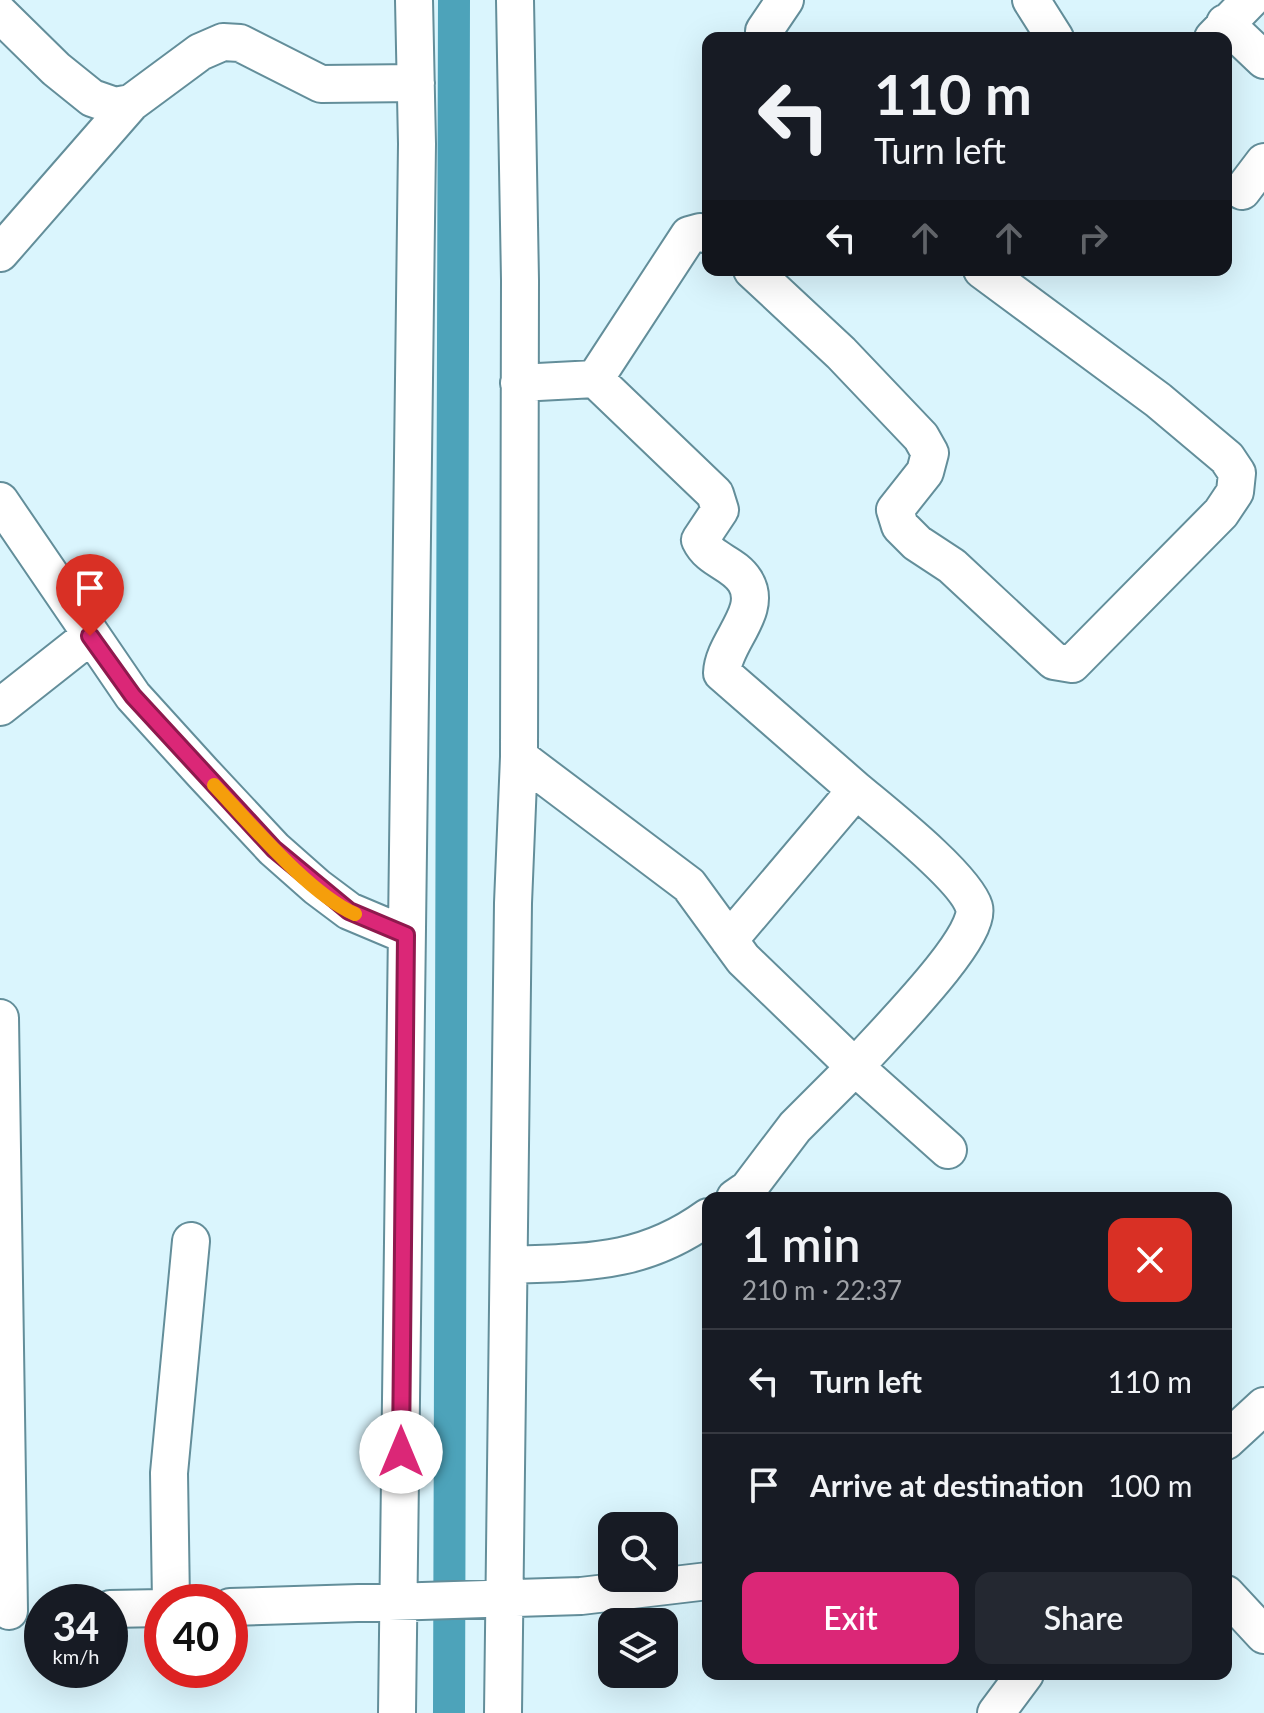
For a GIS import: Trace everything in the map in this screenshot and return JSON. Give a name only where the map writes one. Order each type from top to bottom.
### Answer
[{"type":"street","points":[[397,1713],[406,1603],[406,935],[416,83],[414,0]]},
{"type":"street","points":[[503,1713],[501,1597],[510,1265],[513,903],[519,757],[515,0]]},
{"type":"street","points":[[764,32],[785,0]]},
{"type":"street","points":[[1031,0],[1051,32]]},
{"type":"street","points":[[0,14],[56,69],[92,98],[115,106],[131,103]]},
{"type":"street","points":[[1229,20],[1264,60]]},
{"type":"street","points":[[0,253],[131,103],[200,52],[223,42],[240,43],[321,84],[416,83]]},
{"type":"street","points":[[1242,191],[1264,162]]},
{"type":"street","points":[[595,379],[689,235],[702,231]]},
{"type":"street","points":[[758,276],[841,353],[921,437],[930,453],[925,472],[895,510],[900,526],[917,543],[952,566],[1054,661],[1072,664],[1221,513],[1235,492],[1237,473],[1227,458],[1158,400],[990,276]]},
{"type":"street","points":[[519,383],[595,379],[715,494],[720,510],[700,540],[706,553],[741,575],[751,589],[751,607],[722,657],[722,673],[897,824],[965,891],[974,907],[975,923],[960,948],[855,1067],[795,1127],[744,1192]]},
{"type":"street","points":[[0,501],[133,696],[274,849],[349,911],[406,935]]},
{"type":"street","points":[[0,707],[90,636]]},
{"type":"street","points":[[519,757],[689,885],[743,959],[855,1067],[948,1150]]},
{"type":"street","points":[[729,940],[856,790]]},
{"type":"street","points":[[0,1018],[17,1611]]},
{"type":"street","points":[[510,1265],[628,1257],[685,1234],[702,1221]]},
{"type":"street","points":[[171,1584],[169,1473],[191,1241]]},
{"type":"street","points":[[1232,1435],[1264,1406]]},
{"type":"street","points":[[248,1607],[581,1596],[702,1582]]},
{"type":"street","points":[[1232,1600],[1264,1635]]},
{"type":"street","points":[[996,1713],[1021,1680]]},
{"type":"waterway","points":[[449,1713],[454,0]]},
{"type":"slow traffic","points":[[214,785],[274,849],[317,887],[355,914]]},
{"type":"route","points":[[90,636],[133,696],[274,849],[349,911],[406,935],[401,1452]]}]
